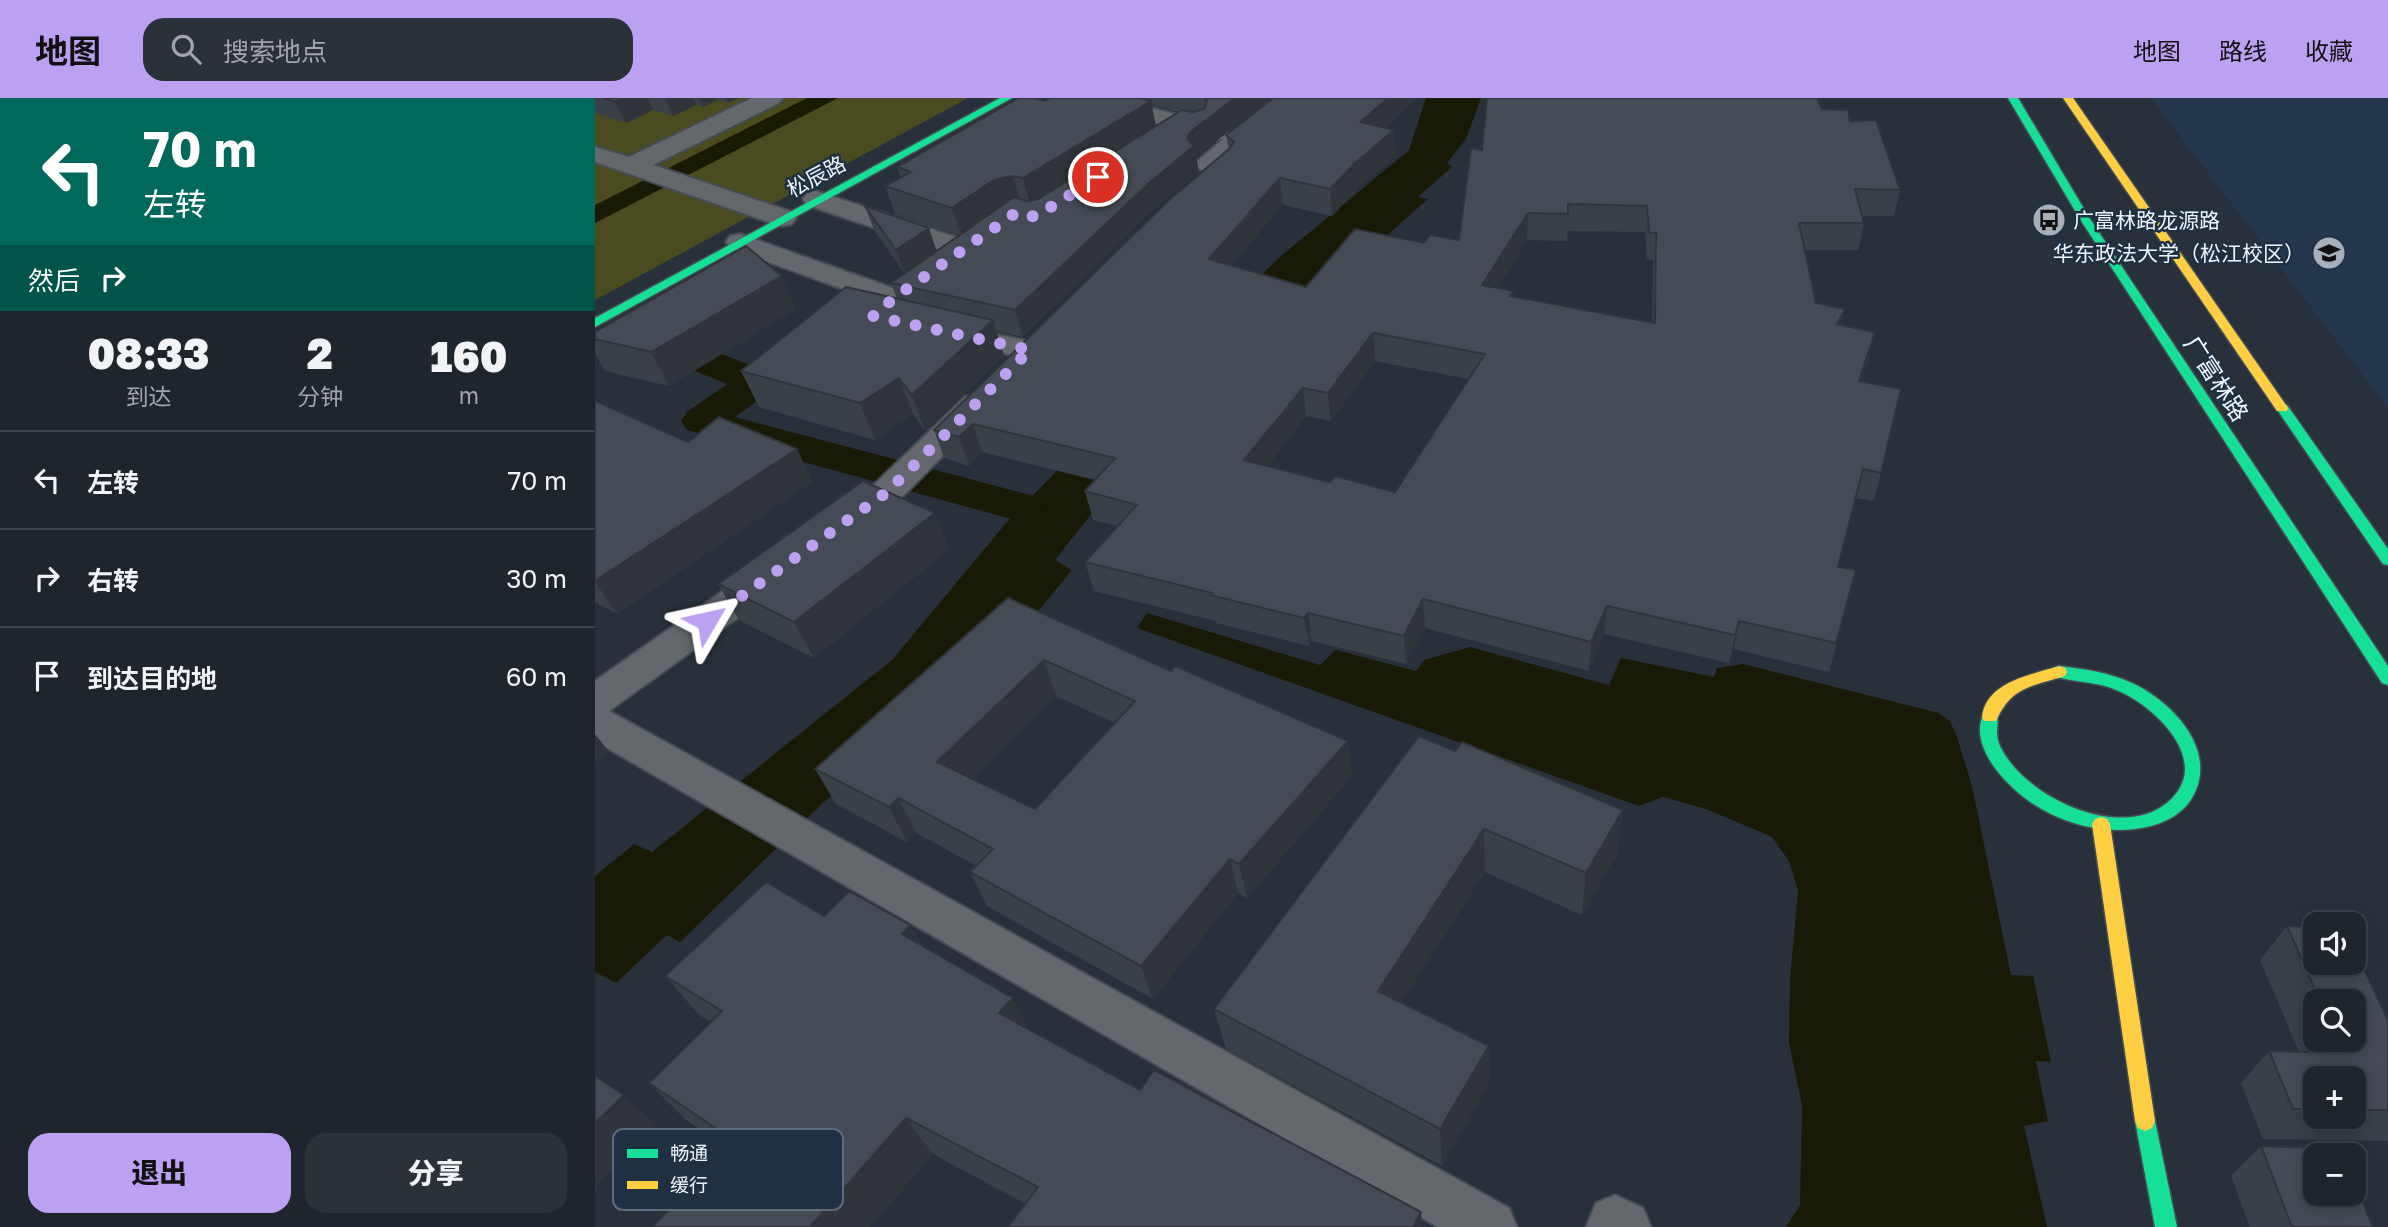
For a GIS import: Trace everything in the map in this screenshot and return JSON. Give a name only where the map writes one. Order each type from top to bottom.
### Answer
[{"type":"main road","name":"松辰路","points":[[595,323],[816,199],[1007,98]]},
{"type":"main road","name":"广富林路","points":[[2013,98],[2085,219],[2388,679]]},
{"type":"main road","name":"广富林路","points":[[2068,98],[2388,560]]},
{"type":"main road","points":[[2059,672],[2091,675],[2124,685],[2153,703],[2176,725],[2191,751],[2194,776],[2184,798],[2165,815],[2136,824],[2101,824],[2055,809],[2033,798],[2008,775],[1993,751],[1987,726],[1993,704],[2007,687],[2030,676],[2059,672]]},
{"type":"main road","points":[[2101,824],[2148,1144],[2166,1227]]},
{"type":"street","points":[[640,169],[771,98]]},
{"type":"street","points":[[1088,98],[1238,139]]},
{"type":"street","points":[[1173,211],[1222,167],[1207,164],[1290,98]]},
{"type":"street","points":[[1148,145],[1182,124]]},
{"type":"street","points":[[595,154],[782,218]]},
{"type":"street","points":[[816,199],[975,241],[914,300]]},
{"type":"street","points":[[595,701],[887,492],[1021,360],[914,300],[740,242]]},
{"type":"street","points":[[595,722],[1490,1227]]},
{"type":"street","points":[[1612,1227],[1615,1222],[1624,1227]]},
{"type":"shaded area","points":[[595,98],[968,98],[595,300]]},
{"type":"shaded area","points":[[807,98],[838,98],[595,223],[595,205]]},
{"type":"shaded area","points":[[1426,98],[1481,98],[1466,139],[1447,163],[1452,167],[1418,197],[1428,199],[1137,456],[1055,560],[1072,570],[1023,629],[825,801],[680,942],[667,935],[616,983],[595,972],[595,876],[634,844],[652,852],[892,660],[1006,523],[1141,376],[1154,378],[1280,257],[1409,150]]},
{"type":"shaded area","name":"华东政法大学（松江校区）","points":[[2151,98],[2388,98],[2388,408]]},
{"type":"shaded area","points":[[1147,613],[1320,665],[1336,650],[1416,671],[1424,660],[1470,647],[1609,685],[1621,658],[1714,677],[1717,668],[1743,664],[1939,713],[1950,721],[1972,786],[2011,975],[2033,976],[2051,1062],[2036,1061],[2048,1121],[2024,1126],[2047,1227],[1786,1227],[1800,1205],[1802,1106],[1789,1042],[1790,979],[1798,891],[1789,861],[1772,837],[1706,809],[1663,797],[1639,806],[1137,628]]},
{"type":"building","points":[[604,98],[623,98],[615,102]]},
{"type":"building","points":[[1018,98],[1045,101],[1050,98],[1141,98],[1151,101],[1023,178],[1013,176],[994,180],[952,208],[885,186],[911,172],[897,167]]},
{"type":"building","points":[[1205,98],[1235,98],[1192,131],[1187,138],[1194,146],[1148,184],[1015,310],[891,283],[1014,197],[1027,201],[1038,199],[1182,110],[1193,112],[1204,109],[1207,101]]},
{"type":"building","points":[[1273,98],[1388,98],[1361,122],[1394,130],[1355,163],[1330,189],[1280,178],[1209,259],[1306,287],[1355,229],[1424,243],[1430,235],[1459,240],[1471,148],[1482,150],[1487,98],[1817,98],[1822,109],[1848,110],[1850,121],[1876,120],[1900,190],[1855,189],[1864,223],[1799,223],[1816,303],[1845,309],[1837,324],[1875,332],[1859,381],[1901,389],[1881,473],[1863,469],[1838,567],[1856,570],[1836,643],[1739,621],[1735,635],[1607,606],[1591,642],[1423,599],[1404,636],[1308,613],[1304,618],[1085,562],[1137,505],[1085,491],[1115,458],[973,424],[959,437],[934,430],[1170,199],[1229,149],[1234,142],[1226,135]],"holes":[[[1568,204],[1647,206],[1649,233],[1656,233],[1655,323],[1510,296],[1514,291],[1482,285],[1528,213],[1568,214]],[[1373,333],[1485,354],[1395,492],[1335,476],[1330,482],[1244,460],[1303,388],[1328,393]]]},
{"type":"building","points":[[865,206],[929,228],[896,250]]},
{"type":"building","points":[[746,246],[782,276],[651,352],[595,339],[595,332]]},
{"type":"building","points":[[846,287],[993,320],[912,395],[899,378],[860,403],[741,371]]},
{"type":"building","points":[[595,401],[688,442],[719,417],[797,449],[595,581]]},
{"type":"building","points":[[863,481],[935,513],[794,622],[718,584]]},
{"type":"building","points":[[1008,598],[1171,671],[1175,666],[1348,741],[1239,864],[1230,859],[1141,966],[970,872],[993,849],[898,798],[889,807],[815,769]],"holes":[[[1044,660],[1135,701],[1035,809],[937,762]]]},
{"type":"building","points":[[1419,736],[1455,751],[1462,742],[1623,810],[1586,873],[1484,829],[1378,991],[1489,1046],[1440,1129],[1214,1009]]},
{"type":"building","points":[[766,882],[824,916],[849,891],[910,925],[902,934],[1013,998],[999,1013],[1140,1090],[1154,1070],[1421,1212],[1413,1227],[1008,1227],[1038,1187],[906,1118],[843,1190],[843,1129],[717,1129],[649,1083],[722,1011],[665,976]]},
{"type":"building","points":[[2287,926],[2303,927],[2303,962]]},
{"type":"building","points":[[2366,973],[2388,1020],[2388,1110],[2366,1110],[2366,1066],[2303,1066],[2303,1109],[2293,1109],[2269,1051],[2366,1052],[2366,989],[2315,989],[2309,975]]},
{"type":"building","points":[[595,1076],[624,1095],[595,1123]]},
{"type":"building","points":[[2261,1146],[2303,1148],[2303,1206],[2364,1206],[2373,1227],[2292,1227]]},
{"type":"building","points":[[669,1210],[825,1210],[810,1227],[652,1227]]},
{"type":"waterway","points":[[650,339],[757,382],[702,421],[1022,507]]},
{"type":"traffic: fast","points":[[595,323],[1007,98]]},
{"type":"traffic: fast","points":[[2013,98],[2085,219],[2388,679]]},
{"type":"traffic: fast","points":[[2282,408],[2388,560]]},
{"type":"traffic: fast","points":[[1990,717],[1989,738],[2002,765],[2031,793],[2060,811],[2083,819],[2120,823],[2139,822],[2172,809],[2184,797],[2191,780],[2192,763],[2189,747],[2170,718],[2126,687],[2099,677],[2059,672]]},
{"type":"traffic: fast","points":[[2145,1121],[2166,1227]]},
{"type":"traffic: slow","points":[[2068,98],[2282,408]]},
{"type":"traffic: slow","points":[[1990,717],[1991,709],[2013,686],[2059,672]]},
{"type":"traffic: slow","points":[[2101,824],[2145,1121]]},
{"type":"place","name":"广富林路龙源路","points":[[2049,220]]},
{"type":"place","name":"华东政法大学（松江校区）","points":[[2329,253]]},
{"type":"route","points":[[707,621],[887,492],[1030,350],[873,316],[894,298],[1017,212],[1035,217],[1098,177]]}]
